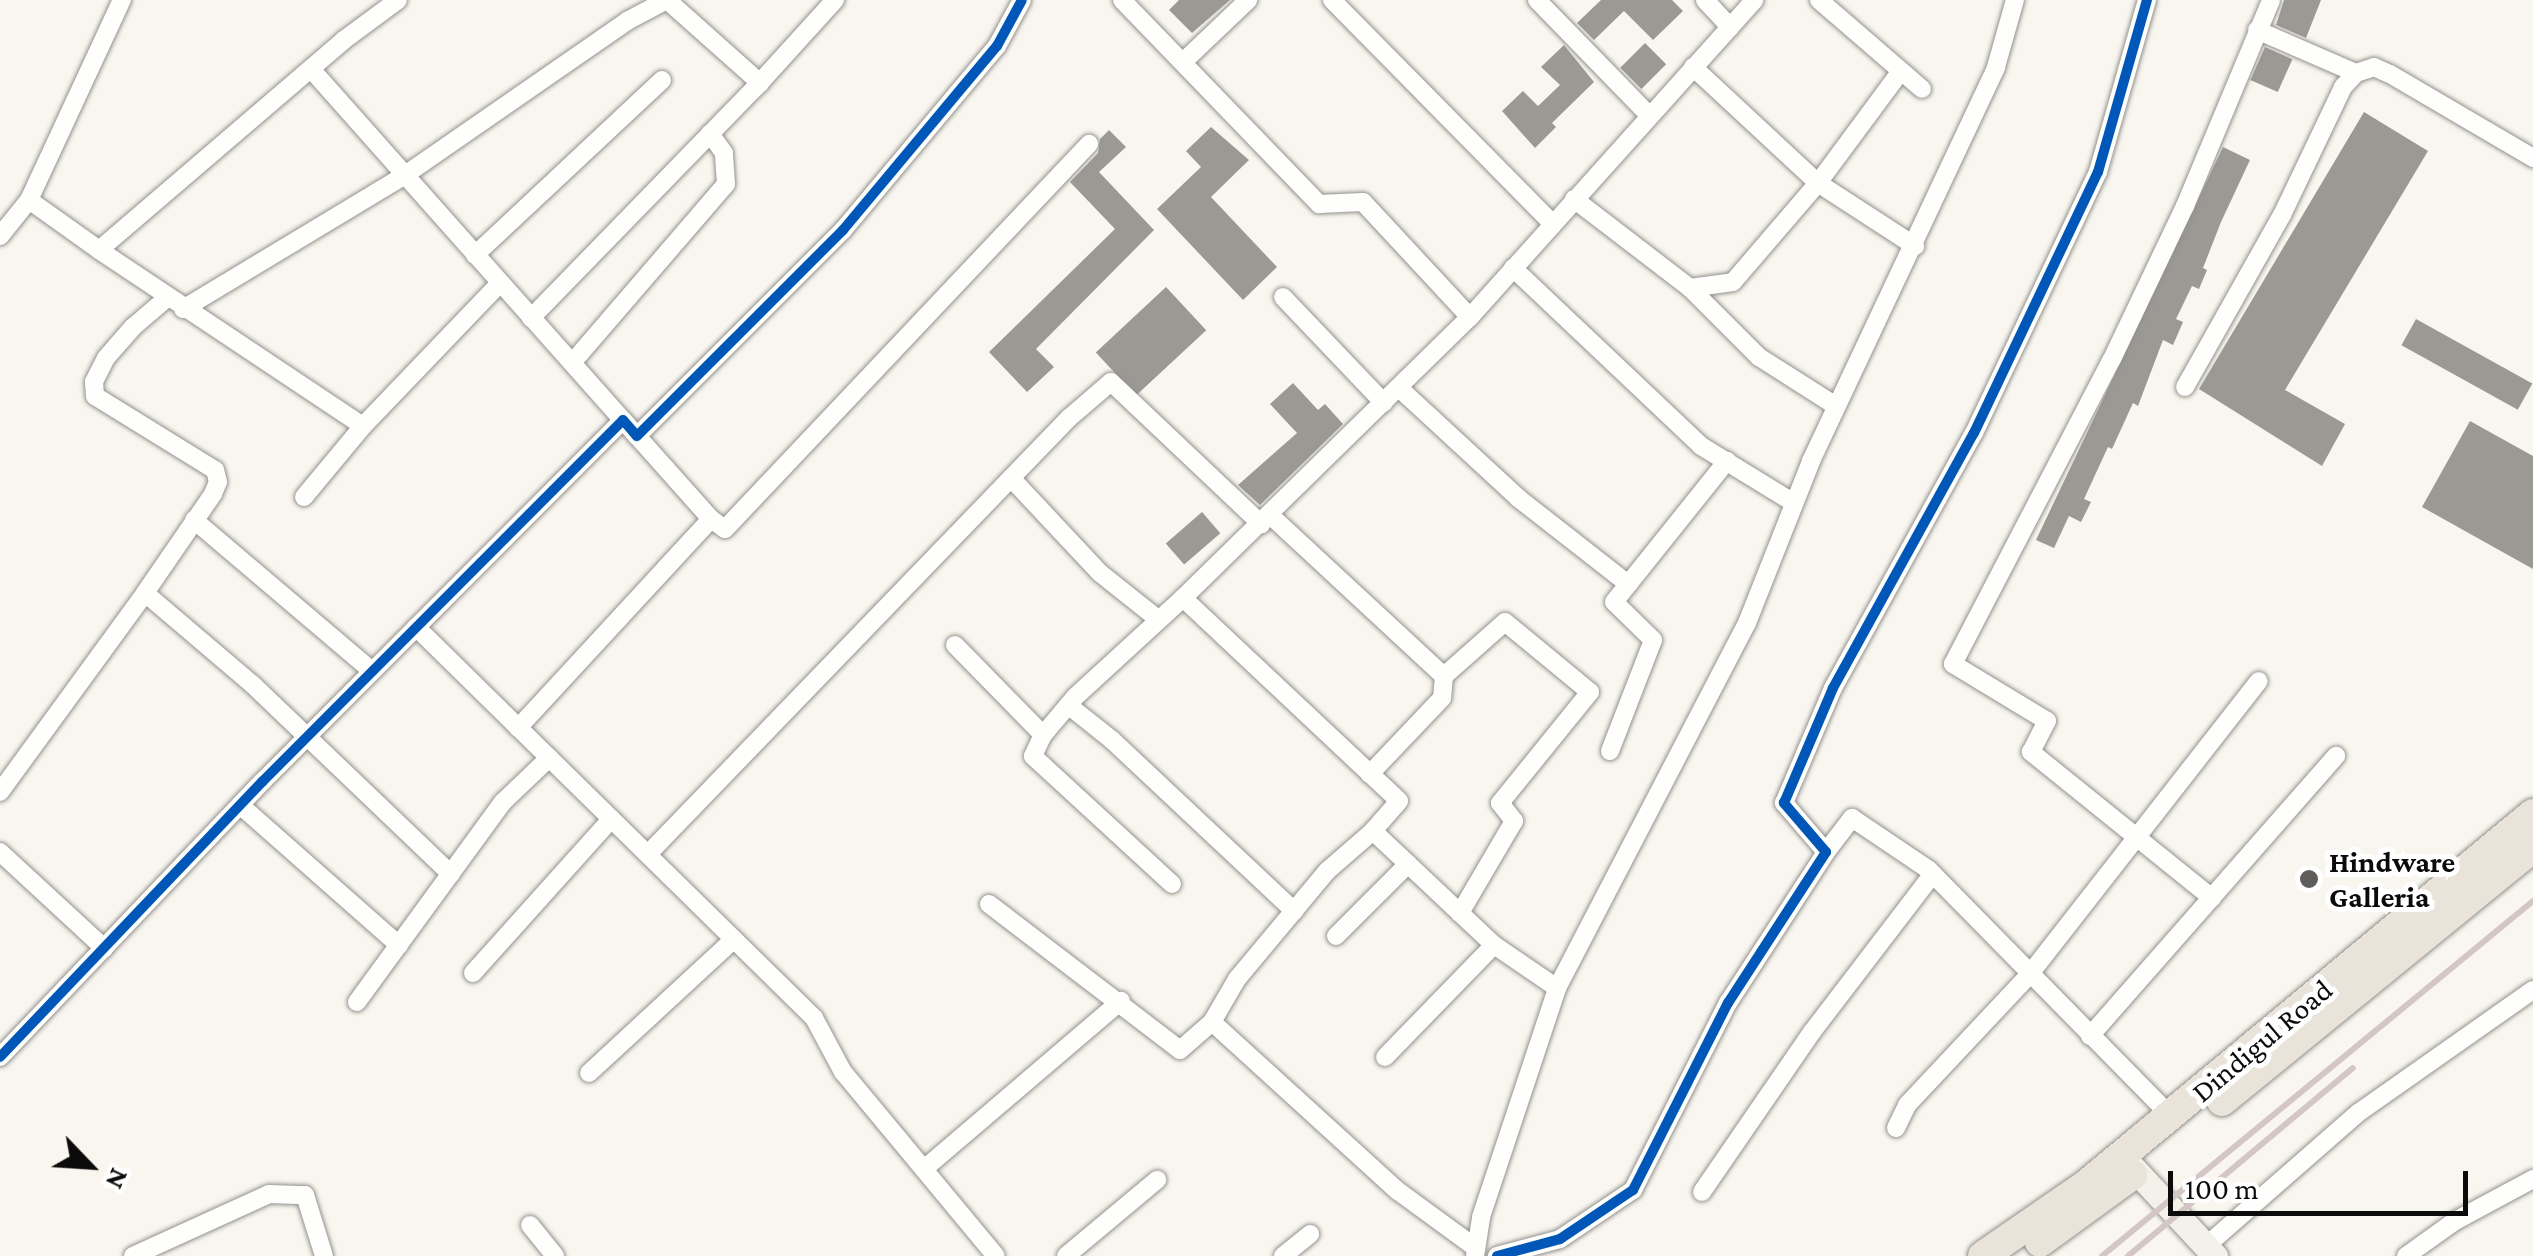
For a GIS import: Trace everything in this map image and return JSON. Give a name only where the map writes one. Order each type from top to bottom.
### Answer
[{"type":"main road","name":"Dindigul Road","points":[[2018,1256],[2091,1208],[2171,1116],[2533,814]]},
{"type":"main road","name":"Dindigul Road","points":[[1983,1256],[2129,1164],[2533,847]]},
{"type":"main road","points":[[2129,1164],[2211,1251]]},
{"type":"street","points":[[0,236],[29,200],[122,0]]},
{"type":"street","points":[[99,250],[398,0]]},
{"type":"street","points":[[0,792],[144,593],[218,482],[215,470],[95,396],[94,382],[106,358],[133,327],[405,175],[627,21],[667,0],[760,83]]},
{"type":"street","points":[[531,318],[760,83],[834,0]]},
{"type":"street","points":[[638,436],[843,230],[998,46],[1022,0]]},
{"type":"street","points":[[1122,0],[1319,204],[1364,202],[1470,317]]},
{"type":"street","points":[[1183,62],[1248,0]]},
{"type":"street","points":[[1332,0],[1552,223]]},
{"type":"street","points":[[1538,0],[1648,114]]},
{"type":"street","points":[[1704,0],[1730,27]]},
{"type":"street","points":[[1172,884],[1033,756],[1043,735],[1068,705],[1470,317],[1754,0]]},
{"type":"street","points":[[1819,0],[1922,89]]},
{"type":"street","points":[[1475,1252],[1480,1217],[1557,988],[1747,623],[1836,406],[1915,246],[1996,67],[2015,0]]},
{"type":"street","points":[[1826,852],[1784,803],[1833,688],[1974,433],[2098,172],[2148,0]]},
{"type":"street","points":[[2212,898],[2031,752],[2048,721],[1953,664],[2112,359],[2185,206],[2271,0]]},
{"type":"street","points":[[2257,30],[2356,74]]},
{"type":"street","points":[[1692,67],[1818,183],[1915,246]]},
{"type":"street","points":[[2184,387],[2282,215],[2343,87],[2356,74],[2374,67],[2390,74],[2533,158]]},
{"type":"street","points":[[311,69],[711,519],[725,529],[1089,144]]},
{"type":"street","points":[[1690,288],[1733,282],[1818,183],[1901,71]]},
{"type":"street","points":[[475,255],[662,80]]},
{"type":"street","points":[[572,363],[726,184],[724,153],[710,134]]},
{"type":"street","points":[[1574,199],[1690,288],[1759,356],[1836,406]]},
{"type":"street","points":[[29,200],[175,304],[362,426]]},
{"type":"street","points":[[1513,268],[1702,446],[1794,503]]},
{"type":"street","points":[[304,497],[362,426],[500,283]]},
{"type":"street","points":[[1283,297],[1384,403]]},
{"type":"street","points":[[648,854],[1069,418],[1111,382],[1444,676]]},
{"type":"street","points":[[1399,388],[1518,498],[1628,584]]},
{"type":"street","points":[[0,1057],[307,737],[623,420]]},
{"type":"street","points":[[1610,752],[1654,640],[1614,602],[1726,461]]},
{"type":"street","points":[[1011,478],[1100,572],[1159,620]]},
{"type":"street","points":[[518,728],[711,519]]},
{"type":"street","points":[[194,520],[372,672]]},
{"type":"street","points":[[144,593],[307,737],[451,874]]},
{"type":"street","points":[[989,904],[1121,1001],[1180,1050],[1212,1022],[1236,979],[1326,872],[1374,832],[1399,801],[1183,598]]},
{"type":"street","points":[[1370,774],[1442,698],[1444,676],[1505,622],[1590,692],[1500,803],[1514,821],[1460,913]]},
{"type":"street","points":[[416,627],[814,1018],[844,1072],[996,1256]]},
{"type":"street","points":[[955,644],[1043,735]]},
{"type":"street","points":[[1896,1128],[1908,1105],[2029,975],[2259,681]]},
{"type":"street","points":[[1068,705],[1112,740],[1294,911]]},
{"type":"street","points":[[2090,1036],[2336,756]]},
{"type":"street","points":[[357,1002],[503,802],[549,758]]},
{"type":"street","points":[[240,806],[399,944]]},
{"type":"street","points":[[1497,1256],[1560,1239],[1633,1190],[1728,1003],[1852,818],[1932,874],[2171,1116]]},
{"type":"street","points":[[474,973],[611,819]]},
{"type":"street","points":[[1374,832],[1494,945],[1557,988]]},
{"type":"street","points":[[0,852],[104,948]]},
{"type":"street","points":[[1336,936],[1408,864]]},
{"type":"street","points":[[1702,1192],[1812,1032],[1932,874]]},
{"type":"street","points":[[589,1073],[734,939]]},
{"type":"street","points":[[1386,1058],[1494,945]]},
{"type":"street","points":[[2211,1251],[2358,1113],[2533,990]]},
{"type":"street","points":[[924,1169],[1121,1001]]},
{"type":"street","points":[[1212,1022],[1398,1191],[1475,1252]]},
{"type":"street","points":[[2406,1256],[2455,1221],[2533,1178]]},
{"type":"street","points":[[1066,1256],[1157,1180]]},
{"type":"street","points":[[134,1256],[269,1194],[305,1195],[324,1256]]},
{"type":"street","points":[[530,1225],[555,1256]]},
{"type":"street","points":[[1283,1256],[1310,1234]]},
{"type":"building","points":[[1179,0],[1230,0],[1192,33],[1169,10]]},
{"type":"building","points":[[1601,0],[1672,0],[1683,11],[1653,40],[1624,11],[1594,40],[1577,23]]},
{"type":"building","points":[[2284,0],[2321,0],[2306,38],[2276,25]]},
{"type":"building","points":[[1645,43],[1666,64],[1641,89],[1620,68]]},
{"type":"building","points":[[1564,45],[1594,82],[1552,123],[1556,127],[1535,148],[1502,111],[1523,91],[1538,106],[1560,85],[1541,67]]},
{"type":"building","points":[[2265,47],[2292,59],[2278,92],[2250,80]]},
{"type":"building","points":[[2364,112],[2428,151],[2285,390],[2345,424],[2322,466],[2199,389]]},
{"type":"building","points":[[1211,127],[1249,160],[1211,197],[1277,267],[1243,300],[1157,209],[1201,167],[1186,151]]},
{"type":"building","points":[[1109,130],[1126,147],[1099,172],[1154,230],[1036,349],[1054,367],[1027,392],[989,352],[1115,229],[1070,182],[1098,153],[1100,139]]},
{"type":"building","points":[[2223,147],[2250,160],[2221,222],[2199,289],[2192,286],[2176,319],[2183,322],[2173,345],[2163,340],[2138,406],[2133,403],[2084,499],[2091,502],[2081,522],[2069,516],[2054,548],[2036,540]]},
{"type":"building","points":[[1166,287],[1206,330],[1136,396],[1096,352]]},
{"type":"building","points":[[2416,319],[2532,383],[2518,410],[2401,345]]},
{"type":"building","points":[[1293,383],[1318,410],[1325,404],[1343,424],[1260,505],[1238,485],[1297,433],[1270,404]]},
{"type":"building","points":[[2470,421],[2533,456],[2533,569],[2422,507]]},
{"type":"building","points":[[1202,512],[1220,533],[1184,565],[1166,543]]},
{"type":"railway","points":[[2102,1256],[2533,901]]},
{"type":"railway","points":[[2128,1256],[2353,1068]]},
{"type":"cycle path","points":[[0,1057],[262,782],[623,420],[637,436],[843,230],[997,46],[1022,0]]},
{"type":"cycle path","points":[[1497,1256],[1560,1239],[1633,1190],[1728,1003],[1826,852],[1784,803],[1833,688],[1974,433],[2098,172],[2147,0]]},
{"type":"place","name":"Hindware Galleria","points":[[2309,879]]}]
